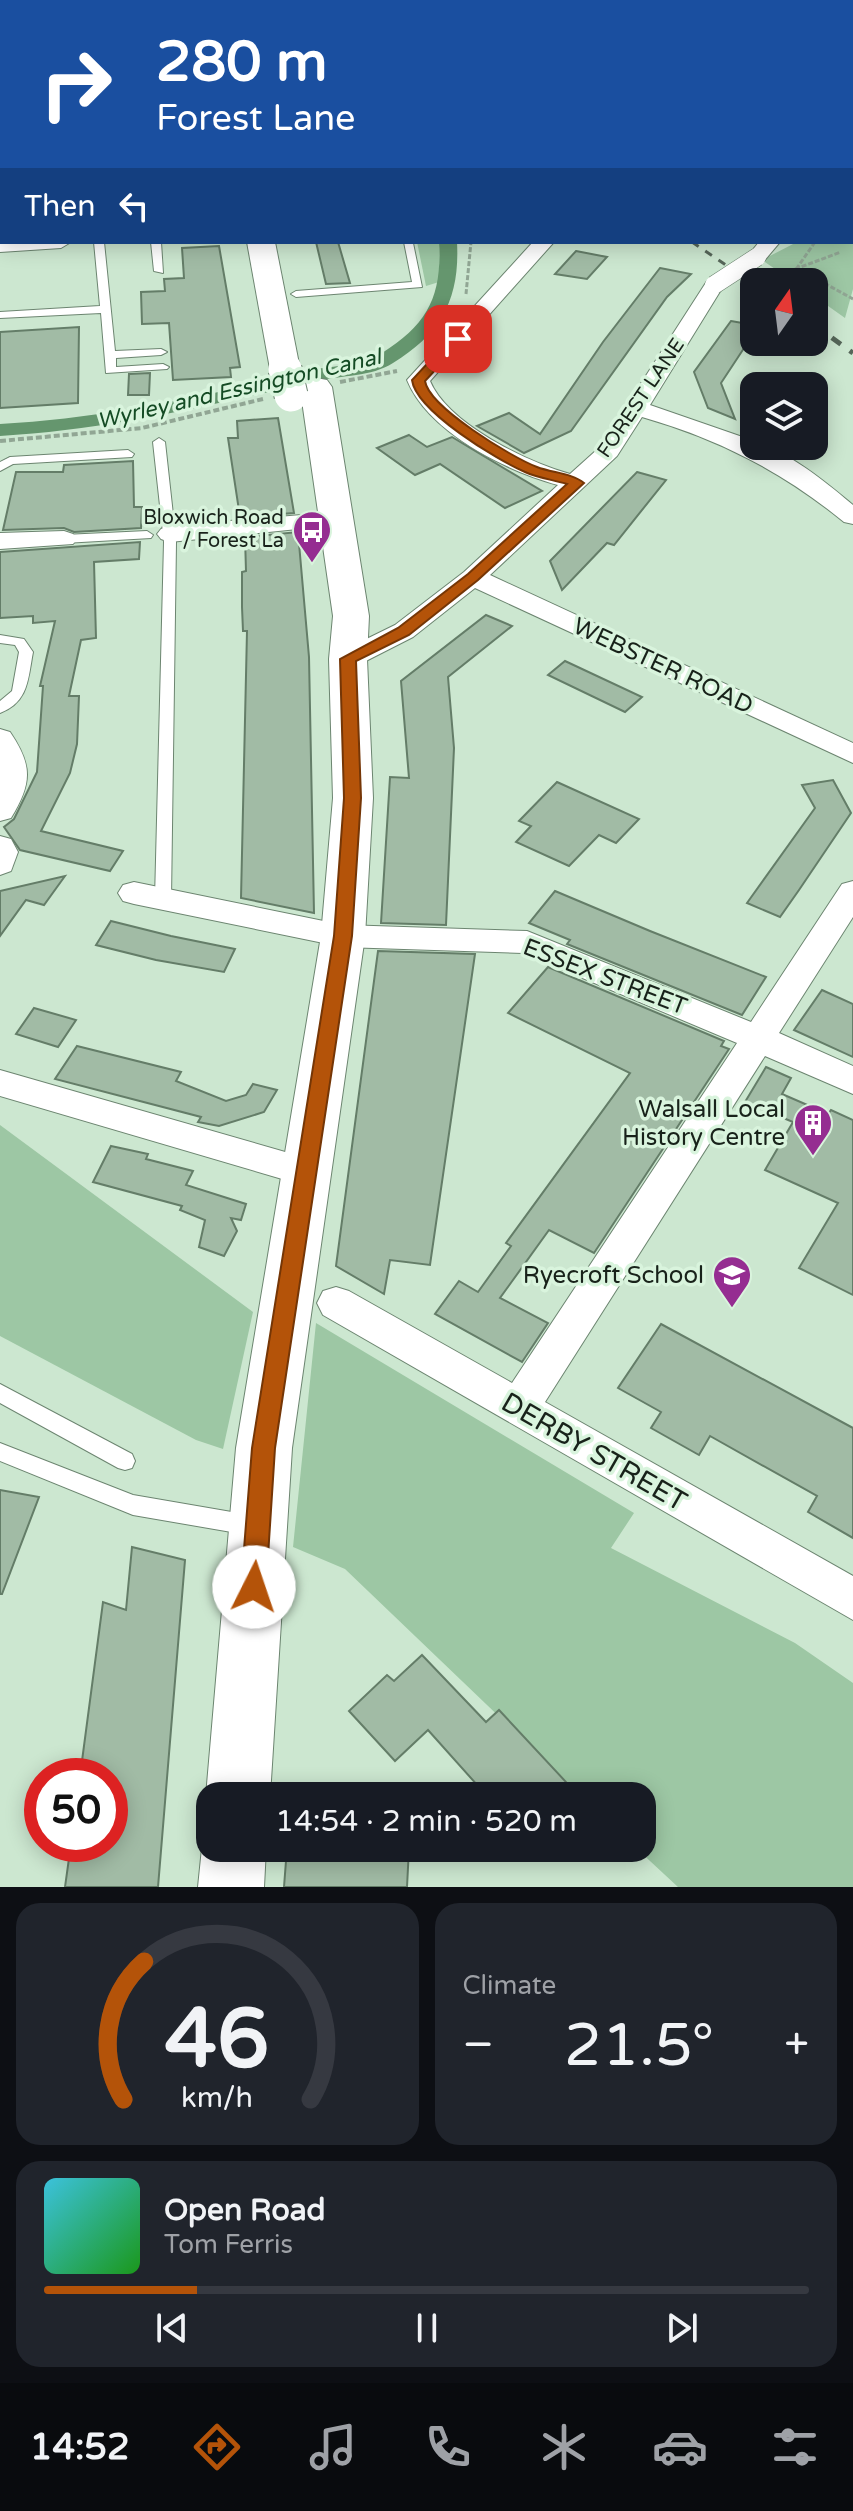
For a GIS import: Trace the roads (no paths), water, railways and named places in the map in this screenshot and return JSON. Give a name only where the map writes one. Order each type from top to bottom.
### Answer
[{"type":"main road","points":[[239,1782],[264,1448],[343,936],[353,798],[348,659],[328,620],[325,520],[313,444],[301,379],[262,244]]},
{"type":"main road","points":[[285,244],[296,294],[301,379]]},
{"type":"main road","points":[[231,1887],[233,1862]]},
{"type":"street","points":[[0,246],[30,244]]},
{"type":"street","points":[[542,244],[418,380],[420,389],[430,402],[476,438],[530,469],[577,483]]},
{"type":"street","name":"FOREST LANE","points":[[348,659],[404,631],[473,577],[577,483],[609,451],[714,285],[764,250]]},
{"type":"street","points":[[636,408],[741,442],[816,486],[853,517]]},
{"type":"street","points":[[158,535],[325,520]]},
{"type":"street","points":[[0,541],[64,539]]},
{"type":"street","name":"WEBSTER ROAD","points":[[473,577],[853,754]]},
{"type":"street","points":[[0,738],[9,750],[15,781],[0,811]]},
{"type":"street","points":[[0,846],[3,852],[0,864]]},
{"type":"street","points":[[518,1409],[853,892]]},
{"type":"street","name":"ESSEX STREET","points":[[148,896],[343,936],[527,942],[853,1081]]},
{"type":"street","points":[[0,1083],[306,1172]]},
{"type":"street","name":"DERBY STREET","points":[[336,1303],[853,1599]]},
{"type":"lane","points":[[99,244],[110,371],[163,367]]},
{"type":"lane","points":[[156,244],[159,271]]},
{"type":"lane","points":[[296,294],[418,285],[408,244]]},
{"type":"lane","points":[[0,315],[106,309]]},
{"type":"lane","points":[[110,355],[161,352]]},
{"type":"lane","points":[[148,896],[159,442]]},
{"type":"lane","points":[[0,467],[10,461],[128,454]]},
{"type":"lane","points":[[64,539],[158,535]]},
{"type":"lane","points":[[0,639],[19,642],[26,652],[19,692],[0,709]]},
{"type":"lane","points":[[0,1393],[125,1461]]},
{"type":"lane","points":[[0,1452],[133,1505],[258,1527]]},
{"type":"waterway","name":"Wyrley and Essington Canal","points":[[0,430],[121,418],[381,362],[418,334],[438,309],[448,280],[448,244]]},
{"type":"railway","points":[[695,244],[740,275]]},
{"type":"railway","points":[[828,335],[853,353]]},
{"type":"place","name":"Bloxwich Road / Forest La","points":[[312,564]]},
{"type":"place","name":"Walsall Local History Centre","points":[[813,1157]]},
{"type":"place","name":"Ryecroft School","points":[[732,1309]]}]
